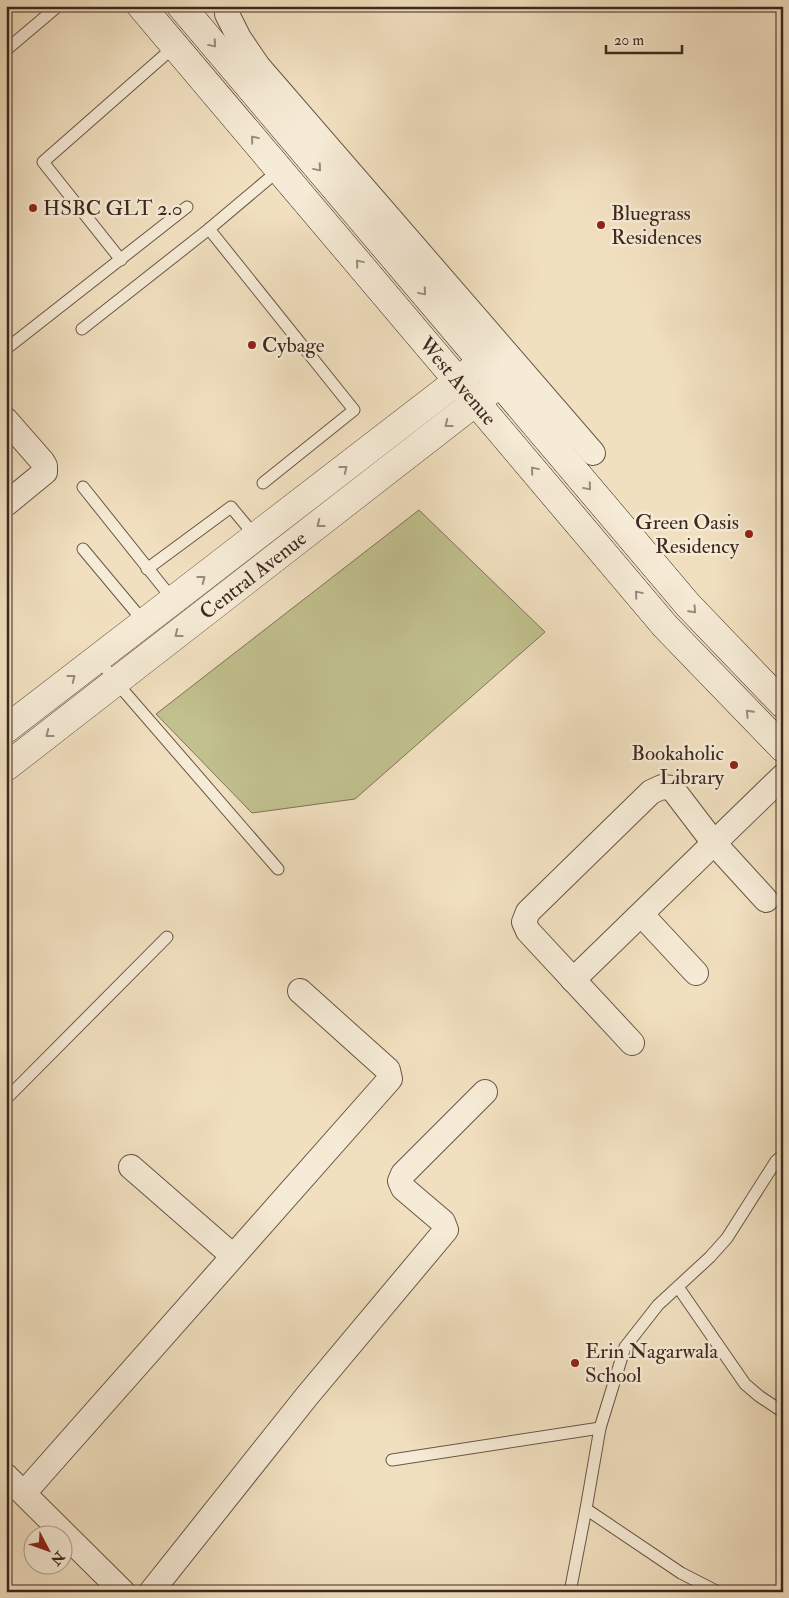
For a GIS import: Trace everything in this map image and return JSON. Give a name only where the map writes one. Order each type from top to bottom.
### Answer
[{"type":"main road","name":"West Avenue","points":[[141,6],[665,626],[783,748]]},
{"type":"main road","name":"West Avenue","points":[[181,6],[453,309],[482,362],[688,605],[783,704]]},
{"type":"main road","name":"Central Avenue","points":[[6,729],[482,362]]},
{"type":"main road","name":"Central Avenue","points":[[6,768],[500,383]]},
{"type":"street","points":[[227,14],[239,38],[258,66],[453,309],[593,453]]},
{"type":"street","points":[[6,420],[42,461],[45,466],[45,472],[6,504]]},
{"type":"street","points":[[574,980],[783,776]]},
{"type":"street","points":[[632,1043],[528,931],[524,922],[528,912],[651,792],[662,787],[672,788],[714,843],[766,900]]},
{"type":"street","points":[[642,915],[696,973]]},
{"type":"street","points":[[24,1494],[390,1079],[388,1070],[300,990]]},
{"type":"street","points":[[151,1592],[307,1396],[446,1230],[443,1222],[404,1188],[400,1181],[403,1174],[485,1092]]},
{"type":"street","points":[[131,1167],[233,1256]]},
{"type":"street","points":[[6,1476],[123,1592]]},
{"type":"lane","points":[[6,50],[58,6]]},
{"type":"lane","points":[[121,260],[43,162],[175,46]]},
{"type":"lane","points":[[82,329],[209,229],[279,170]]},
{"type":"lane","points":[[6,349],[187,207]]},
{"type":"lane","points":[[209,229],[354,410],[264,483]]},
{"type":"lane","points":[[82,487],[174,601]]},
{"type":"lane","points":[[147,569],[231,507],[256,537]]},
{"type":"lane","points":[[83,549],[144,622]]},
{"type":"lane","points":[[98,658],[116,682],[278,869]]},
{"type":"lane","points":[[6,1099],[167,937]]},
{"type":"lane","points":[[570,1592],[600,1428],[625,1347],[658,1305],[710,1257],[727,1238],[776,1161],[783,1155]]},
{"type":"lane","points":[[678,1287],[745,1384],[783,1412]]},
{"type":"lane","points":[[392,1460],[600,1428]]},
{"type":"lane","points":[[586,1509],[681,1573],[718,1592]]},
{"type":"shaded area","points":[[419,510],[545,632],[355,799],[252,813],[156,714]]},
{"type":"place","name":"HSBC GLT 2.0","points":[[33,208]]},
{"type":"place","name":"Bluegrass Residences","points":[[601,225]]},
{"type":"place","name":"Cybage","points":[[252,345]]},
{"type":"place","name":"Green Oasis Residency","points":[[749,534]]},
{"type":"place","name":"Bookaholic Library","points":[[734,765]]},
{"type":"place","name":"Erin Nagarwala School","points":[[575,1363]]}]
